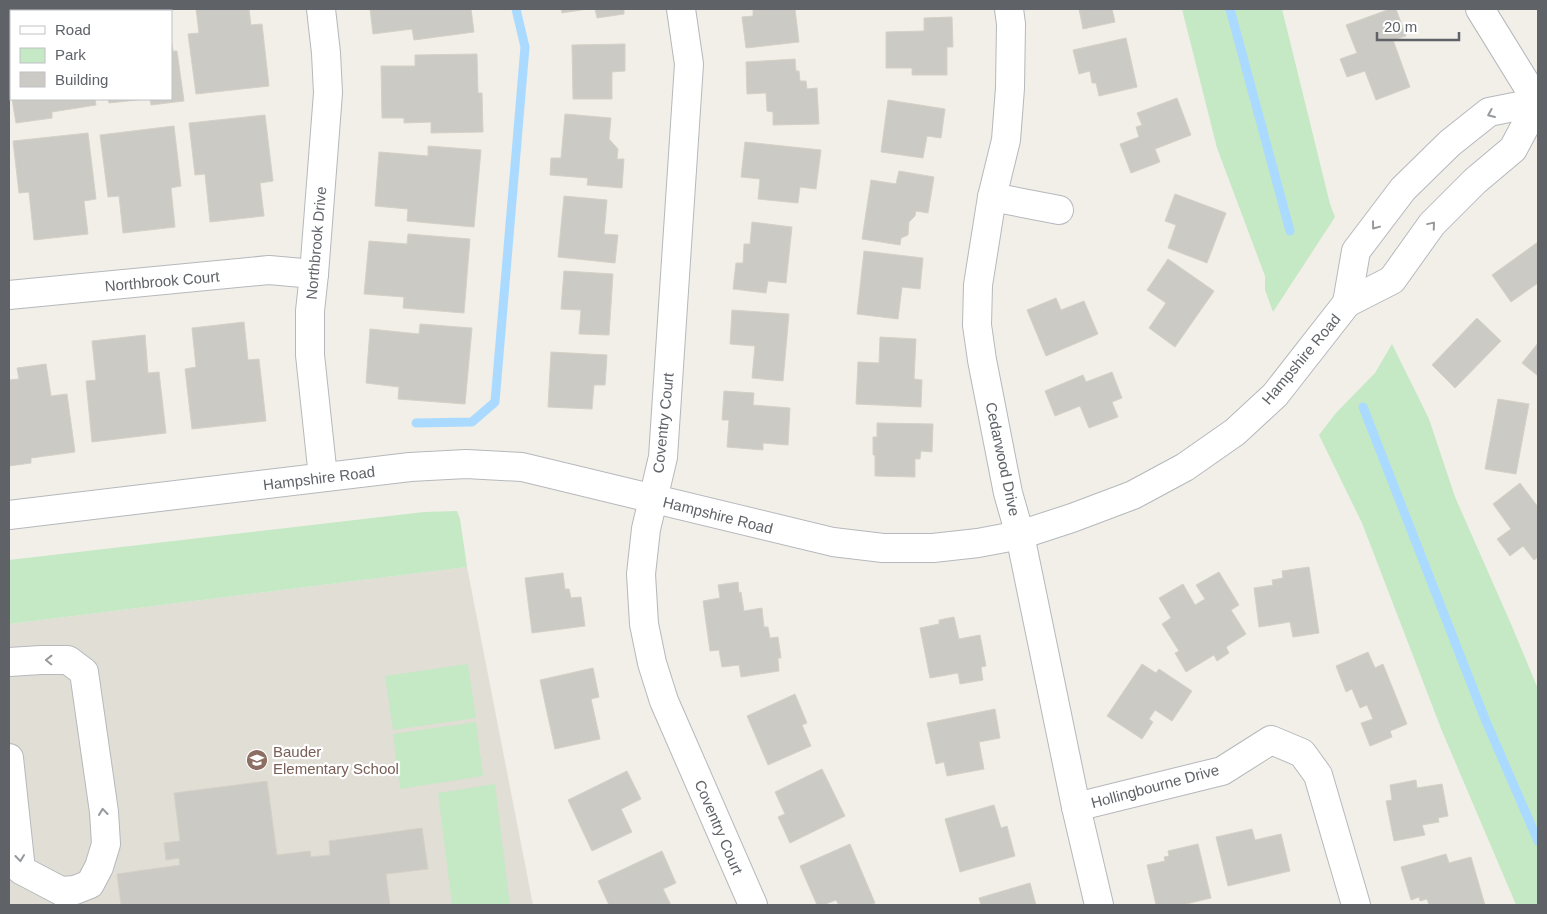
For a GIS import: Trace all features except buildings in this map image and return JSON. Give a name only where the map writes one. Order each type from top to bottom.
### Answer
[{"type":"street","name":"Northbrook Drive","points":[[321,9],[328,93],[310,312],[310,354],[323,477]]},
{"type":"street","name":"Coventry Court","points":[[681,9],[689,64],[663,457],[646,529],[642,574],[644,624],[652,663],[664,701],[753,905]]},
{"type":"street","name":"Cedarwood Drive","points":[[1010,9],[1010,88],[1006,140],[992,197],[978,285],[977,326],[1008,493],[1020,535],[1076,807],[1099,905]]},
{"type":"street","points":[[1480,9],[1538,102]]},
{"type":"street","name":"Hampshire Road","points":[[1347,303],[1356,251],[1403,189],[1450,143],[1490,112],[1538,102]]},
{"type":"street","name":"Hampshire Road","points":[[9,515],[419,466],[466,464],[522,467],[833,542],[883,548],[942,547],[978,543],[1020,535],[1133,495],[1185,467],[1235,432],[1275,395],[1347,303],[1392,280],[1432,224],[1475,180],[1513,150],[1538,102]]},
{"type":"street","points":[[992,197],[1059,210]]},
{"type":"street","name":"Northbrook Court","points":[[9,295],[269,270],[314,274]]},
{"type":"street","points":[[9,662],[68,660],[84,672],[104,812],[106,844],[99,867],[90,884],[75,890],[60,891],[21,870],[9,758]]},
{"type":"street","name":"Hollingbourne Drive","points":[[1076,807],[1222,770],[1271,740],[1302,753],[1318,775],[1356,905]]},
{"type":"shaded area","name":"Bauder Elementary School","points":[[467,567],[533,905],[9,905],[9,624]]},
{"type":"green space","points":[[1182,9],[1282,9],[1330,204],[1335,217],[1273,312],[1265,290],[1265,276],[1217,148]]},
{"type":"green space","points":[[1392,344],[1429,419],[1455,497],[1538,689],[1538,905],[1516,905],[1442,731],[1362,523],[1319,435],[1336,413],[1375,373]]},
{"type":"green space","points":[[457,511],[460,519],[467,567],[9,624],[9,560],[424,512]]},
{"type":"green space","points":[[468,664],[476,718],[393,730],[385,676]]},
{"type":"green space","points":[[476,722],[483,776],[400,789],[393,734]]},
{"type":"green space","points":[[495,784],[510,905],[452,905],[438,793]]},
{"type":"waterway","points":[[416,423],[472,422],[495,402],[525,47],[516,9]]},
{"type":"waterway","points":[[1230,9],[1290,231]]},
{"type":"waterway","points":[[1363,407],[1485,719],[1538,841]]},
{"type":"place","name":"Bauder Elementary School","points":[[257,760]]}]
